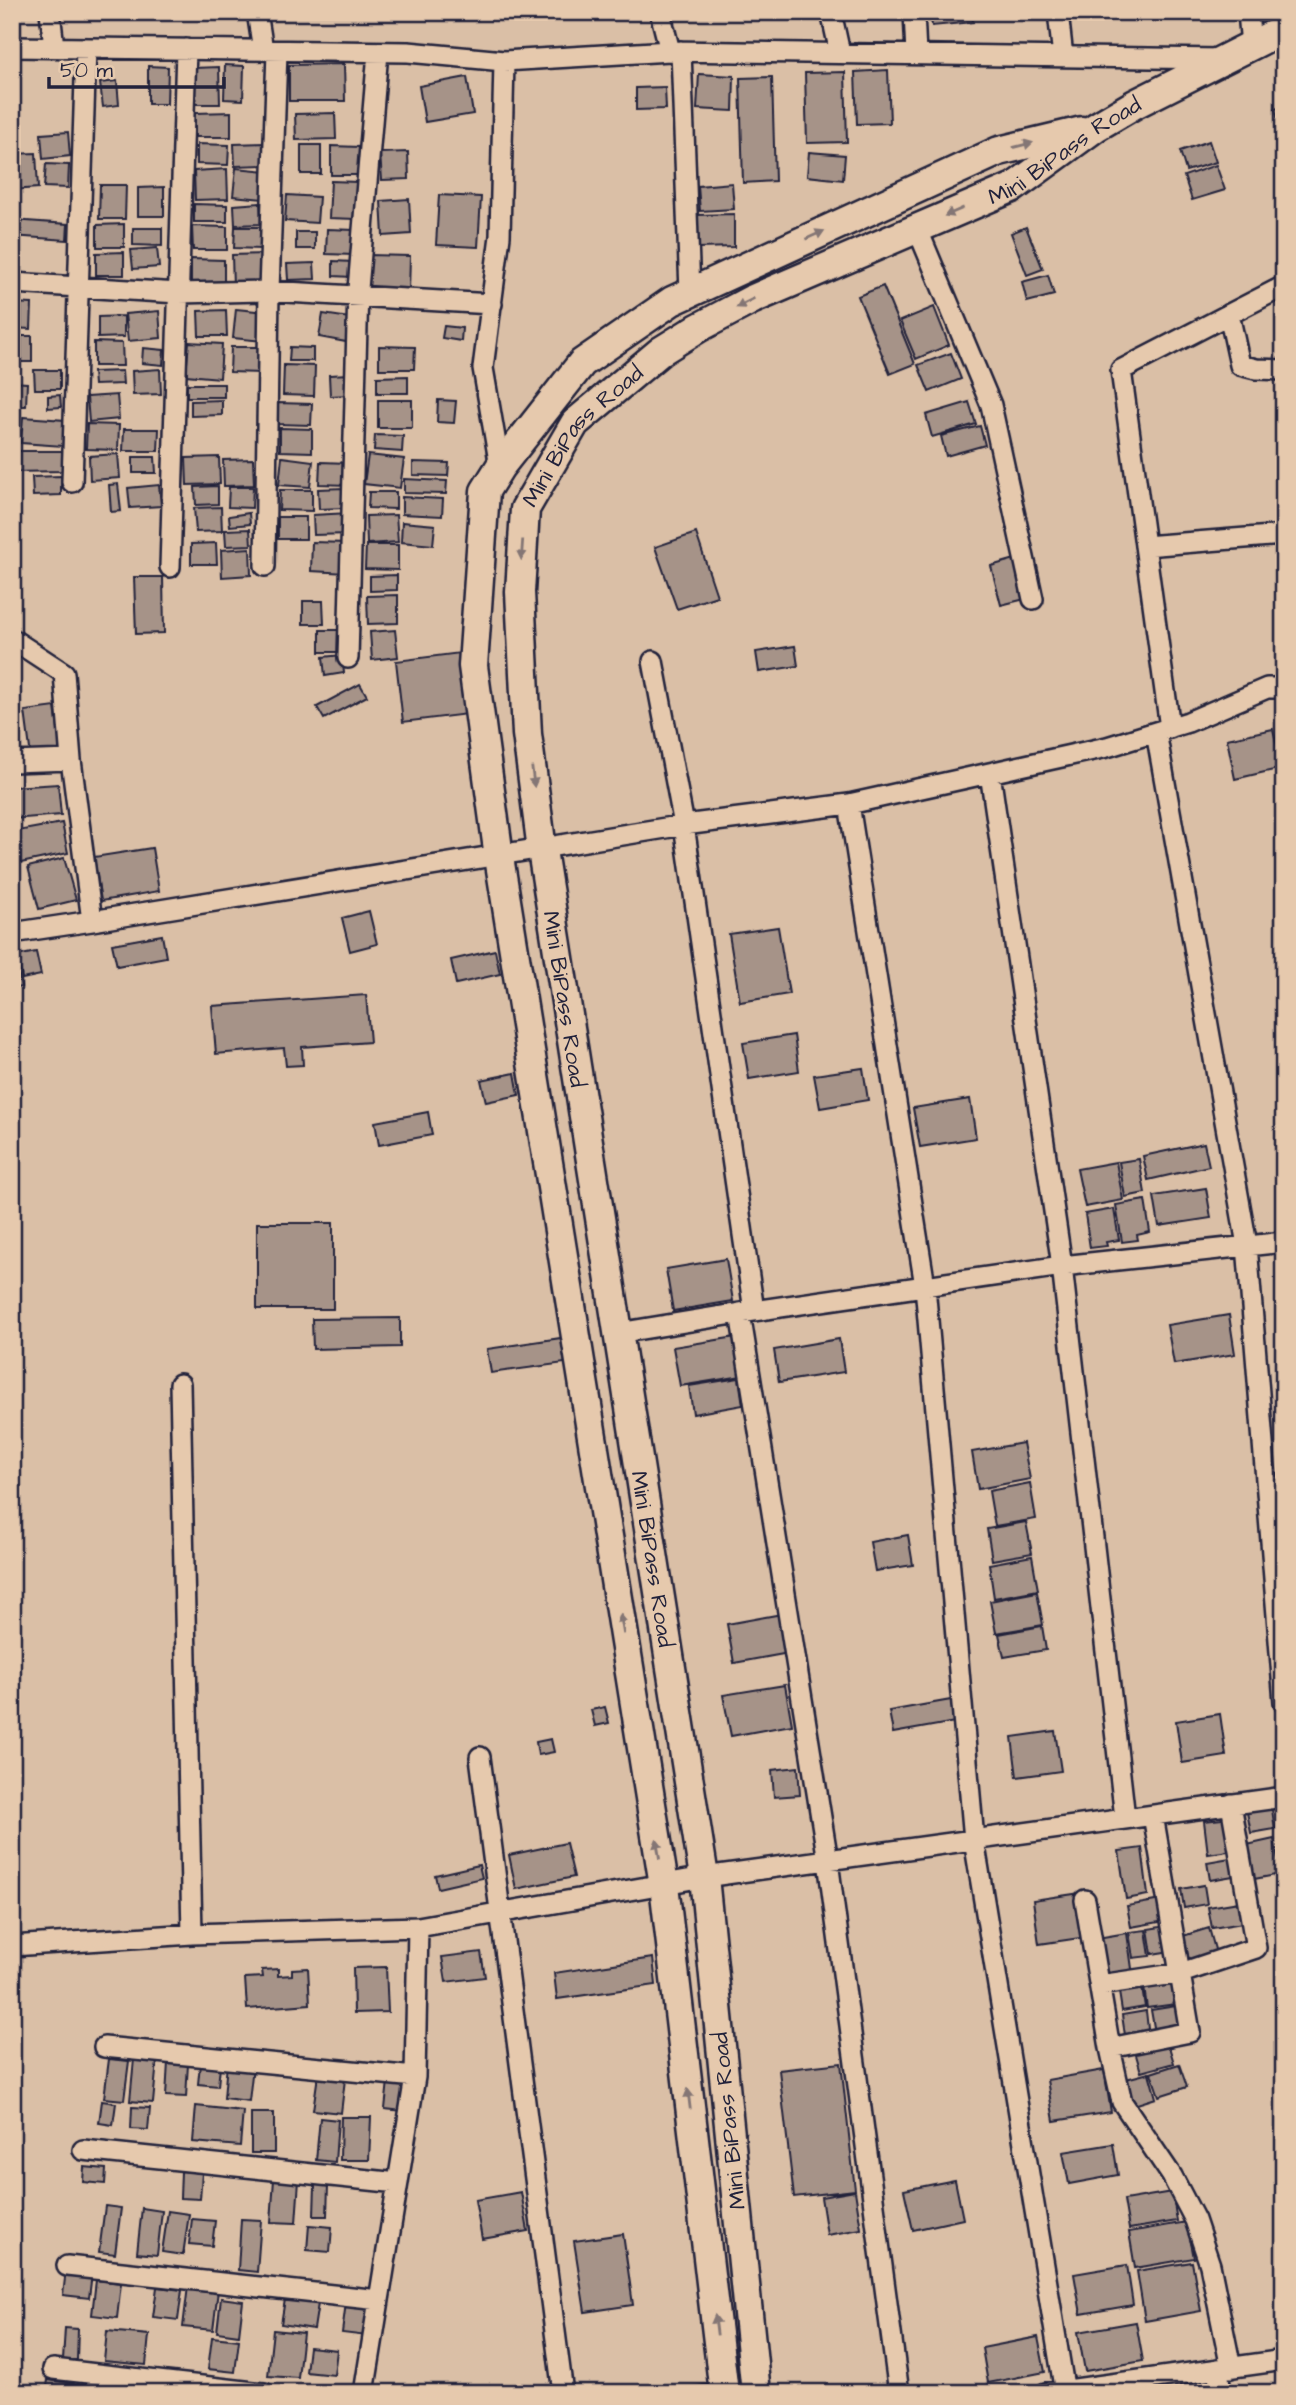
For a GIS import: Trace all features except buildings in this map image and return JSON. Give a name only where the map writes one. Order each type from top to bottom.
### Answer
[{"type":"street","points":[[50,12],[54,47]]},
{"type":"street","points":[[257,12],[270,50],[265,566]]},
{"type":"street","points":[[660,12],[676,51],[690,292]]},
{"type":"street","points":[[831,12],[840,53]]},
{"type":"street","points":[[914,12],[916,54]]},
{"type":"street","points":[[1058,12],[1063,57]]},
{"type":"street","points":[[1248,12],[1272,40]]},
{"type":"street","name":"Mini BiPass Road","points":[[756,2393],[704,1877],[542,849],[527,734],[520,592],[525,509],[575,423],[661,351],[753,299],[1014,187],[1096,127],[1136,104],[1226,59],[1272,40]]},
{"type":"street","points":[[12,47],[378,52],[504,61],[676,51],[1226,59]]},
{"type":"street","points":[[72,482],[86,48]]},
{"type":"street","points":[[170,567],[186,49]]},
{"type":"street","points":[[348,658],[359,295],[378,52]]},
{"type":"street","points":[[500,467],[483,368],[500,236],[504,61]]},
{"type":"street","points":[[724,2393],[664,1885],[499,857],[473,666],[485,491],[500,467],[582,363],[672,301],[999,151],[1096,127]]},
{"type":"street","points":[[918,228],[991,405],[1033,599]]},
{"type":"street","points":[[12,283],[179,293],[269,291],[492,304]]},
{"type":"street","points":[[1284,286],[1121,370],[1145,546],[1163,730],[1247,1245],[1284,1702]]},
{"type":"street","points":[[1230,314],[1240,365],[1256,369],[1284,370]]},
{"type":"street","points":[[1145,546],[1284,536]]},
{"type":"street","points":[[12,639],[64,673],[71,760],[92,921]]},
{"type":"street","points":[[653,662],[684,825],[747,1312],[828,1861],[899,2393]]},
{"type":"street","points":[[12,933],[499,857],[684,825],[849,803],[1107,747],[1163,730],[1267,688],[1284,688]]},
{"type":"street","points":[[12,762],[71,760]]},
{"type":"street","points":[[990,773],[1062,1266],[1125,1818]]},
{"type":"street","points":[[849,803],[925,1286],[974,1840],[1058,2392],[1284,2360]]},
{"type":"street","points":[[618,1333],[1062,1266],[1284,1242]]},
{"type":"street","points":[[180,1384],[192,1934]]},
{"type":"street","points":[[480,1757],[563,2393]]},
{"type":"street","points":[[12,1946],[192,1934],[418,1927],[704,1877],[1284,1797]]},
{"type":"street","points":[[1100,1985],[1181,1973],[1256,1948],[1231,1804]]},
{"type":"street","points":[[1110,2048],[1190,2032],[1153,1815]]},
{"type":"street","points":[[1085,1900],[1122,2102],[1172,2176],[1195,2220],[1210,2265],[1225,2369],[1221,2393]]},
{"type":"street","points":[[364,2393],[415,2077],[418,1927]]},
{"type":"street","points":[[104,2047],[415,2077]]},
{"type":"street","points":[[83,2150],[398,2183]]},
{"type":"street","points":[[67,2266],[379,2300]]},
{"type":"street","points":[[53,2369],[264,2393]]}]
